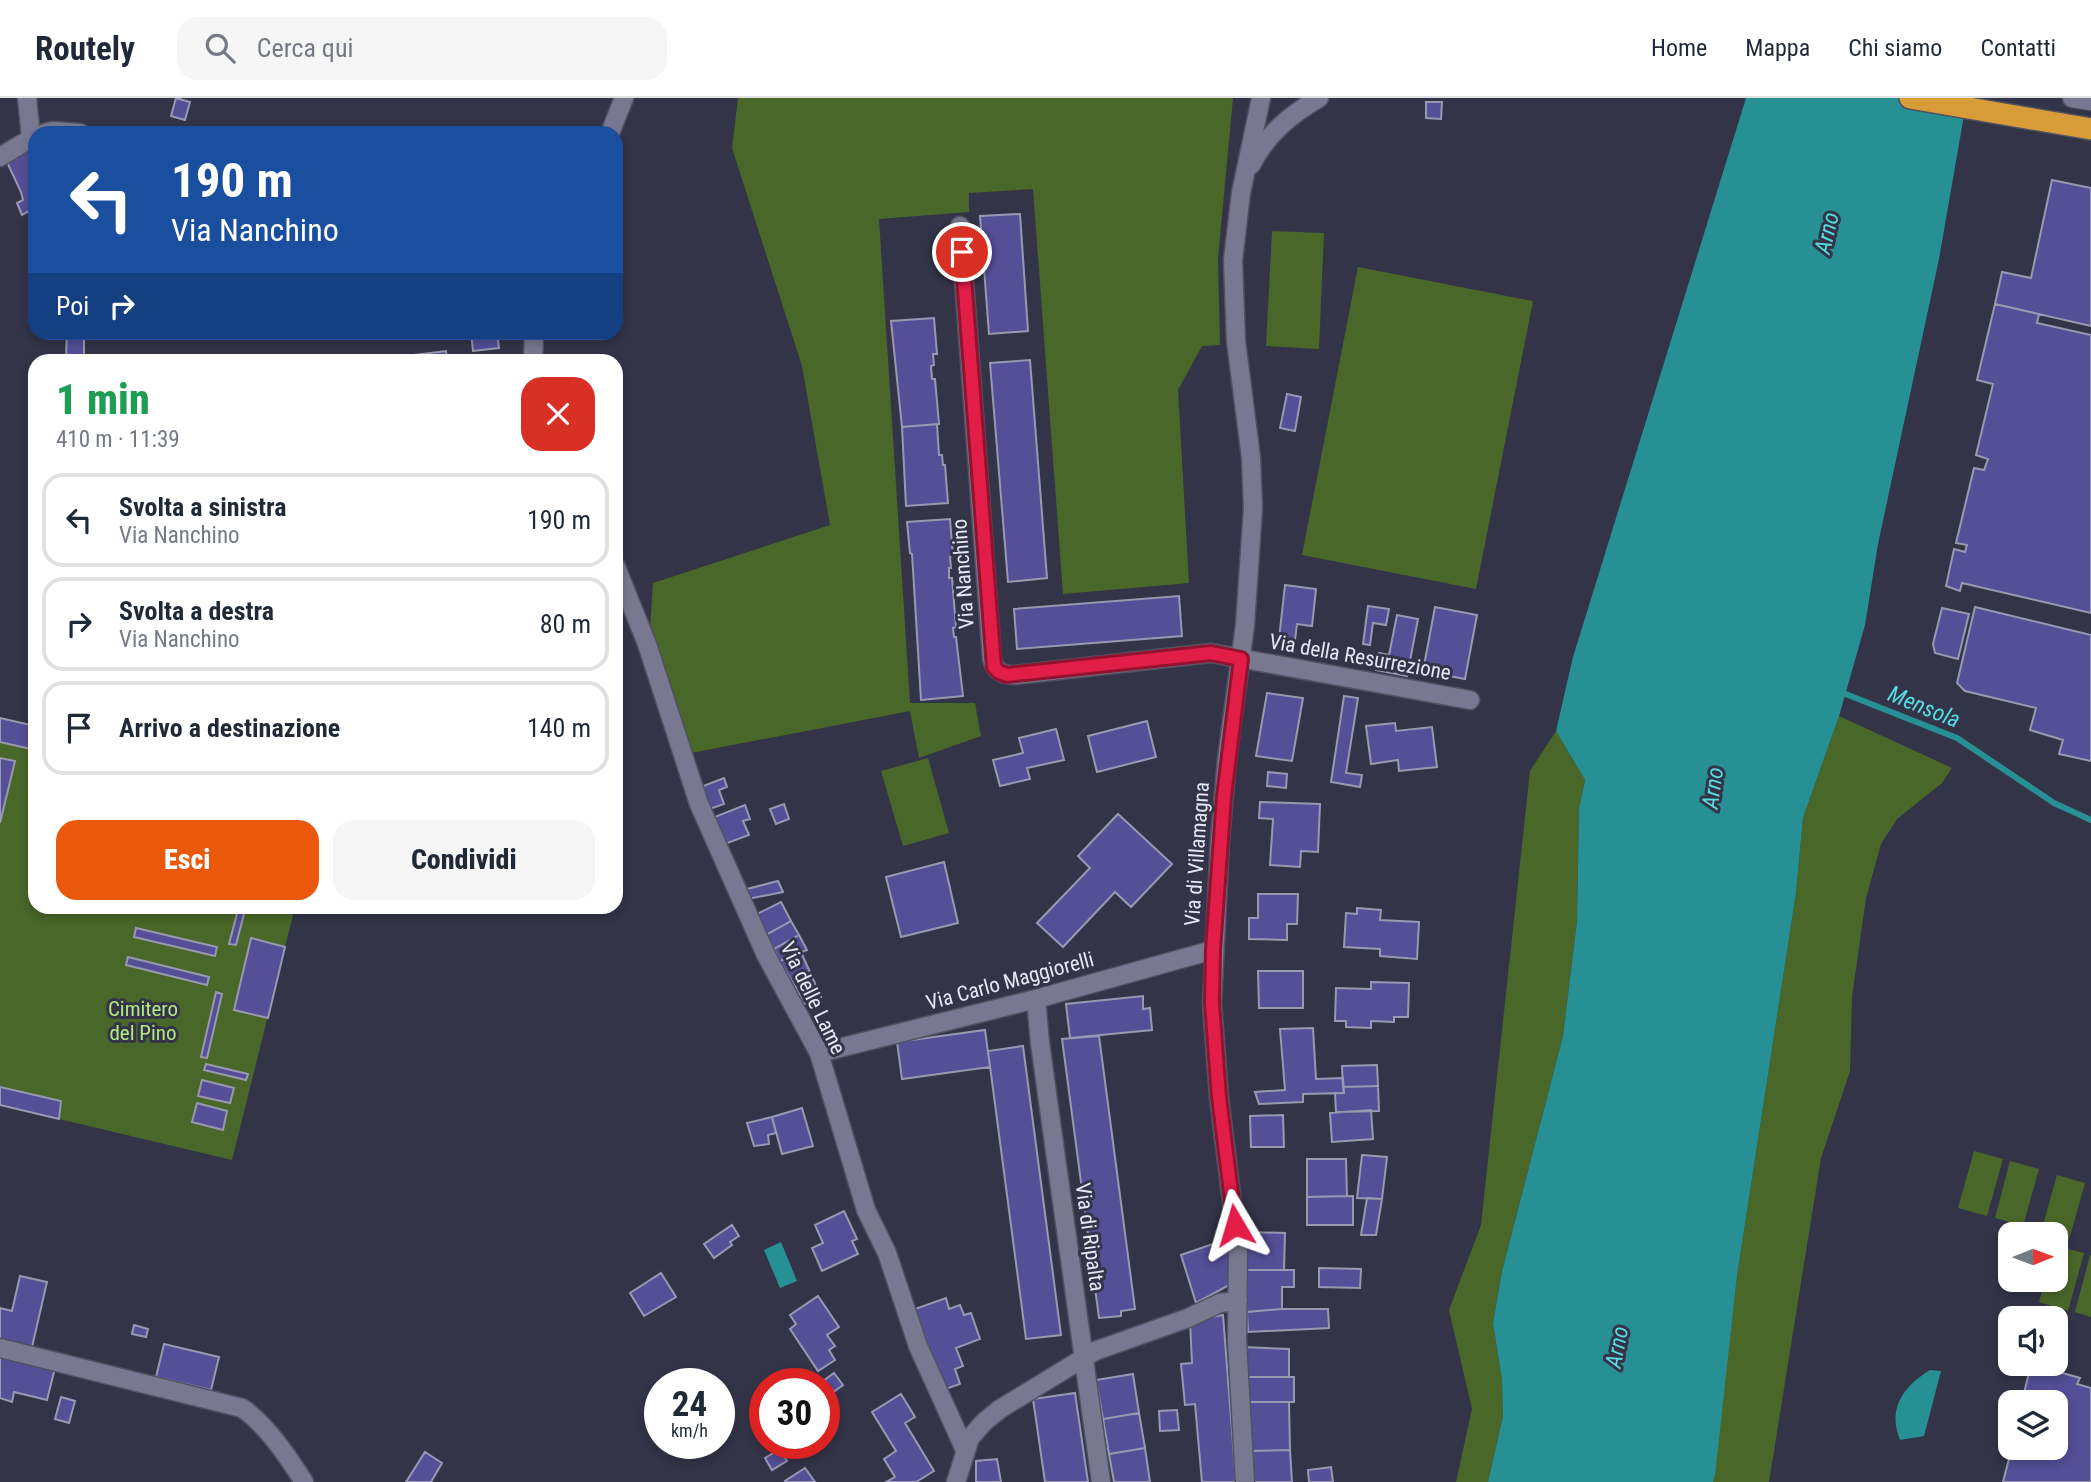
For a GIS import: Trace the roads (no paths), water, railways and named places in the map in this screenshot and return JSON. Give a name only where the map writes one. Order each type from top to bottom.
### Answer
[{"type":"highway","points":[[1910,98],[2091,130]]},
{"type":"street","points":[[27,98],[35,126]]},
{"type":"street","points":[[613,126],[624,98]]},
{"type":"street","name":"Via di Villamagna","points":[[1245,1482],[1237,1340],[1238,1251],[1219,1097],[1213,1021],[1213,950],[1227,759],[1241,659],[1251,560],[1253,508],[1251,458],[1233,305],[1236,230],[1247,159],[1261,98]]},
{"type":"street","name":"Via di Villamagna","points":[[1236,230],[1245,182],[1258,153],[1280,126],[1297,111],[1319,98]]},
{"type":"street","points":[[2072,98],[2091,101]]},
{"type":"street","points":[[0,157],[28,140]]},
{"type":"street","name":"Via Nanchino","points":[[960,226],[994,667],[1007,675],[1211,653],[1241,659]]},
{"type":"street","name":"Via delle Lame","points":[[623,584],[647,643],[699,804],[766,955],[819,1053],[866,1210],[887,1253],[918,1346],[965,1450]]},
{"type":"street","name":"Via della Resurrezione","points":[[1241,659],[1470,700]]},
{"type":"street","name":"Via Carlo Maggiorelli","points":[[819,1053],[1036,999],[1213,950]]},
{"type":"street","name":"Via di Ripalta","points":[[1036,999],[1101,1482]]},
{"type":"street","points":[[956,1482],[973,1433],[989,1417],[1095,1351],[1188,1318],[1220,1303],[1238,1301]]},
{"type":"street","points":[[0,1348],[242,1408],[266,1431],[304,1482]]},
{"type":"water","name":"Arno","points":[[1746,98],[1967,98],[1939,259],[1878,544],[1865,625],[1839,716],[1803,818],[1796,893],[1737,1276],[1715,1475],[1713,1482],[1488,1482],[1503,1416],[1502,1380],[1493,1323],[1502,1271],[1563,1036],[1577,921],[1579,809],[1585,780],[1556,731],[1573,657]]},
{"type":"water","points":[[781,1242],[797,1281],[780,1288],[764,1250]]},
{"type":"water","points":[[1930,1370],[1941,1371],[1924,1436],[1900,1440],[1896,1418],[1900,1399],[1913,1383]]},
{"type":"waterway","name":"Mensola","points":[[1838,691],[1957,738],[2054,803],[2091,820]]},
{"type":"park label","name":"Cimitero del Pino","points":[[143,1021]]}]
